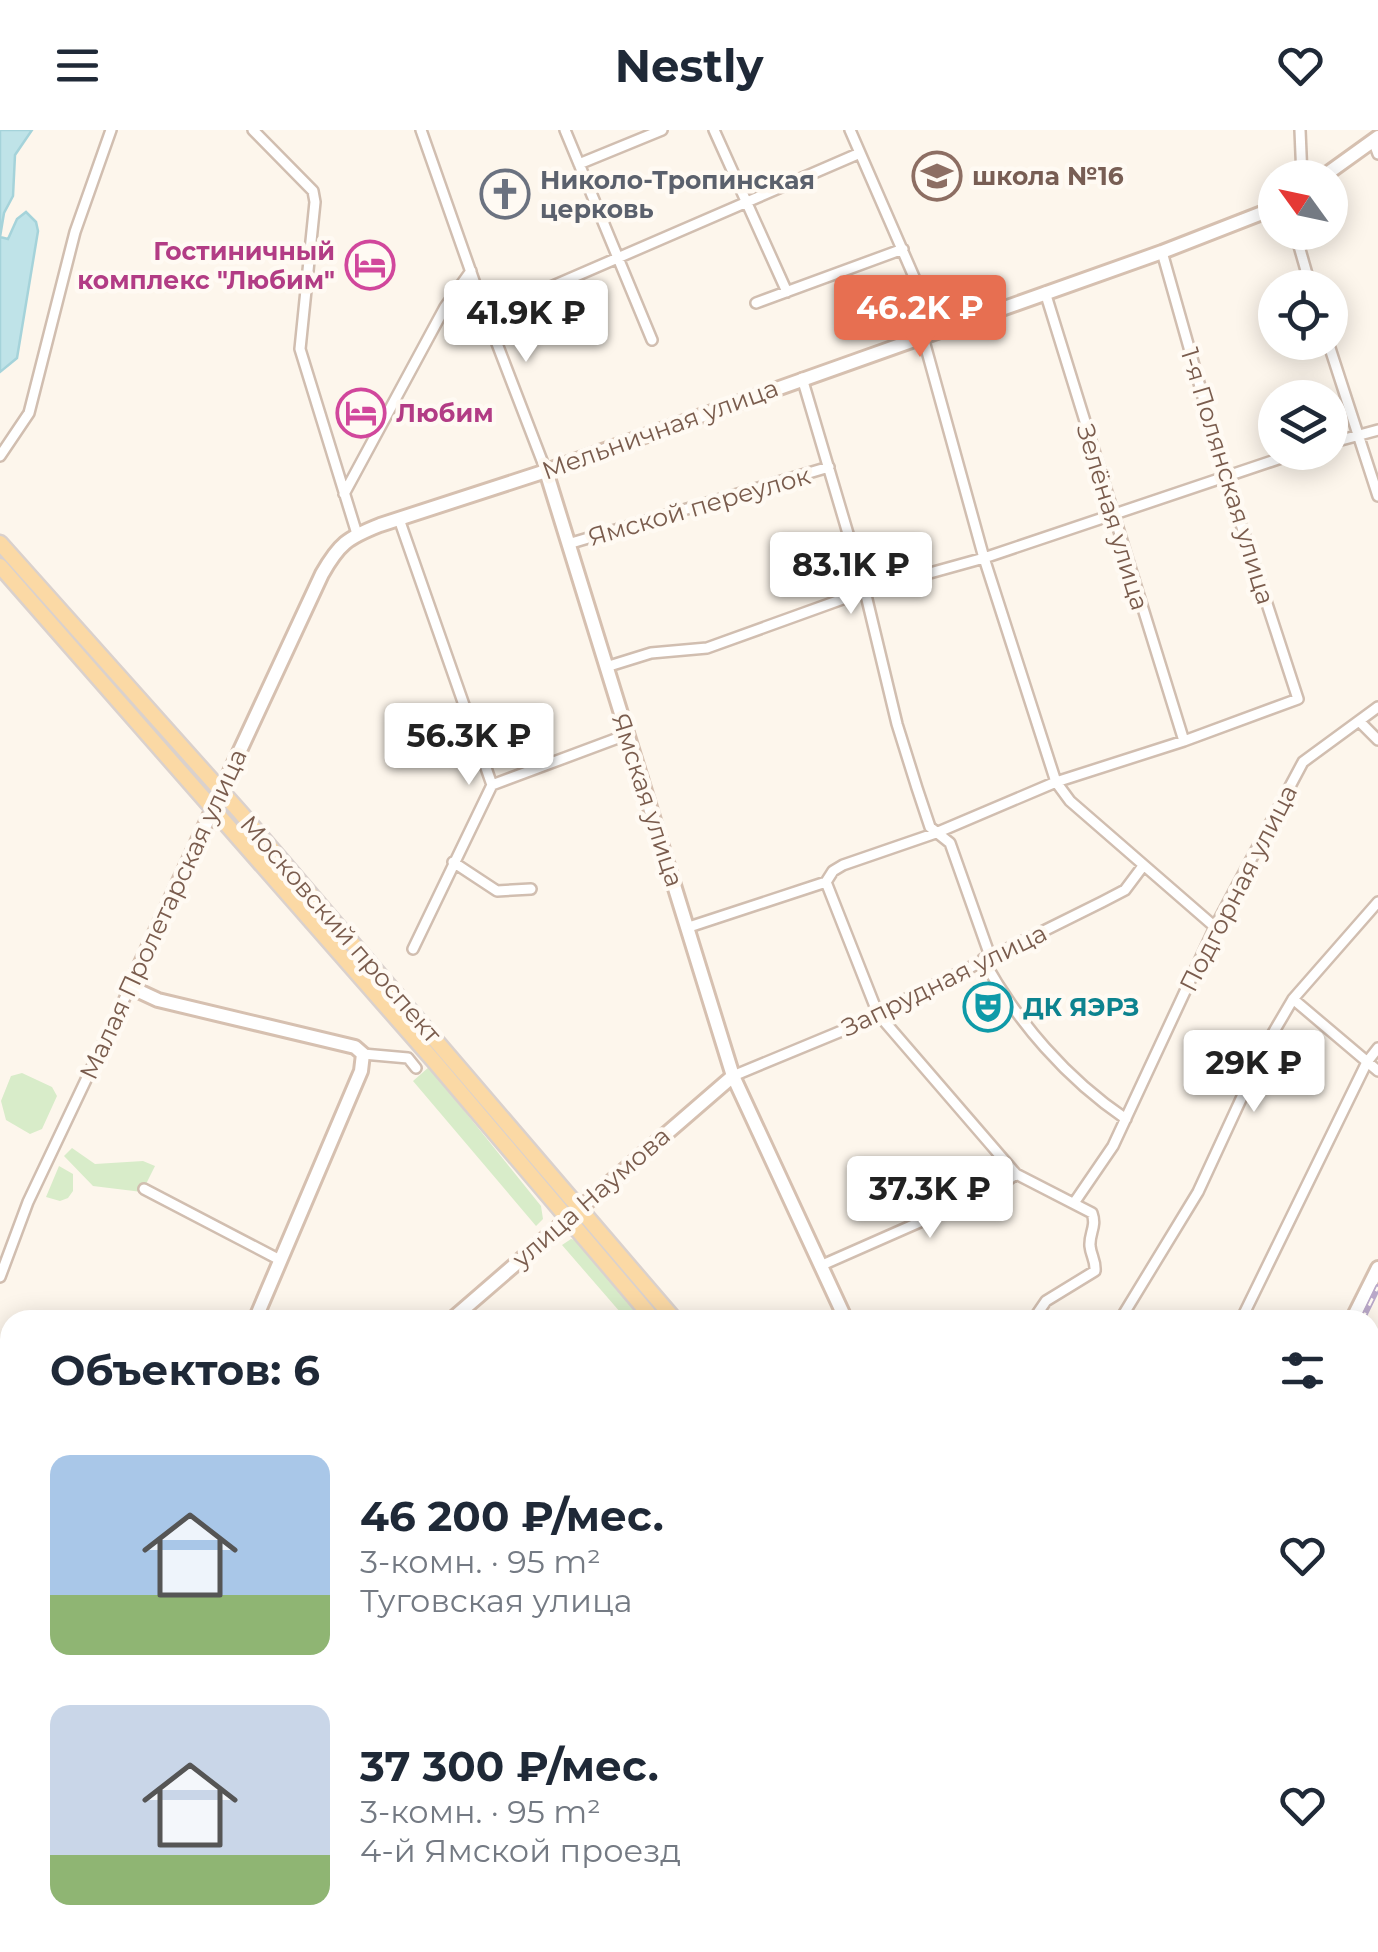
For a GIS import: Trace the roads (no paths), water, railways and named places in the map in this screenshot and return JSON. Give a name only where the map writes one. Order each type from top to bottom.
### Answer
[{"type":"main road","name":"Московский проспект","points":[[0,543],[220,790],[667,1310]]},
{"type":"main road","name":"Московский проспект","points":[[0,566],[646,1310]]},
{"type":"street","points":[[0,456],[29,413],[75,232],[112,130]]},
{"type":"street","points":[[253,130],[313,192],[300,348],[356,534]]},
{"type":"street","name":"Ямская улица","points":[[421,130],[546,471],[734,1076],[841,1310]]},
{"type":"street","points":[[566,130],[652,340]]},
{"type":"street","points":[[579,164],[662,130]]},
{"type":"street","points":[[714,130],[786,292]]},
{"type":"street","points":[[850,130],[938,332]]},
{"type":"street","points":[[1300,130],[1301,160]]},
{"type":"street","points":[[1346,160],[1376,138],[1378,154]]},
{"type":"street","points":[[486,315],[860,154]]},
{"type":"street","name":"Мельничная улица","points":[[333,555],[356,534],[546,471],[1258,215]]},
{"type":"street","points":[[756,303],[903,249]]},
{"type":"street","name":"1-я Полянская улица","points":[[1162,252],[1225,475],[1298,699],[1184,742]]},
{"type":"street","points":[[343,495],[444,308],[472,271]]},
{"type":"street","name":"Зелёная улица","points":[[1045,292],[1184,742]]},
{"type":"street","points":[[923,337],[984,558],[1056,782],[1070,800],[1215,927]]},
{"type":"street","points":[[1334,360],[1378,496]]},
{"type":"street","points":[[802,378],[864,591],[897,724],[930,827],[950,843],[986,957],[1006,1001],[1089,1094],[1126,1119]]},
{"type":"street","points":[[1348,438],[1378,430]]},
{"type":"street","points":[[606,667],[651,653],[707,648],[864,591],[984,558],[1258,465]]},
{"type":"street","name":"Ямской переулок","points":[[568,544],[829,468]]},
{"type":"street","points":[[399,519],[492,785]]},
{"type":"street","name":"Малая Пролетарская улица","points":[[0,1277],[28,1202],[333,555]]},
{"type":"street","name":"Подгорная улица","points":[[1074,1203],[1113,1146],[1215,927],[1303,762],[1378,707]]},
{"type":"street","points":[[1360,722],[1378,740]]},
{"type":"street","points":[[413,950],[492,785],[626,735]]},
{"type":"street","points":[[689,926],[826,882],[843,865],[936,833],[1056,782],[1184,742]]},
{"type":"street","points":[[453,862],[497,890],[531,889]]},
{"type":"street","name":"Запрудная улица","points":[[734,1076],[878,1014],[1125,890],[1144,866]]},
{"type":"street","points":[[826,882],[878,1014],[1016,1174],[1092,1213],[1096,1225],[1090,1245],[1095,1272],[1046,1301],[1040,1310]]},
{"type":"street","points":[[1126,1310],[1198,1192],[1266,1045],[1294,998],[1378,902]]},
{"type":"street","points":[[130,987],[158,1000],[355,1047],[363,1054],[408,1058],[416,1068]]},
{"type":"street","points":[[1294,998],[1378,1071]]},
{"type":"street","points":[[1246,1310],[1378,1048]]},
{"type":"street","points":[[259,1310],[361,1070],[363,1054]]},
{"type":"street","name":"улица Наумова","points":[[462,1310],[734,1076]]},
{"type":"street","points":[[820,1266],[963,1203],[984,1198],[1016,1174]]},
{"type":"street","points":[[144,1189],[280,1260]]},
{"type":"street","points":[[1357,1310],[1378,1268]]},
{"type":"water","points":[[0,130],[32,130],[15,155],[13,196],[4,213],[0,237]]},
{"type":"water","points":[[26,212],[36,222],[38,231],[17,358],[0,372],[0,237],[8,239],[17,219]]},
{"type":"railway","points":[[1367,1310],[1378,1287]]},
{"type":"place","name":"школа №16","points":[[937,176]]},
{"type":"place","name":"Николо-Тропинская церковь","points":[[505,194]]},
{"type":"place","name":"Гостиничный комплекс \"Любим\"","points":[[370,265]]},
{"type":"place","name":"Любим","points":[[361,413]]},
{"type":"place","name":"ДК ЯЭРЗ","points":[[988,1007]]}]
